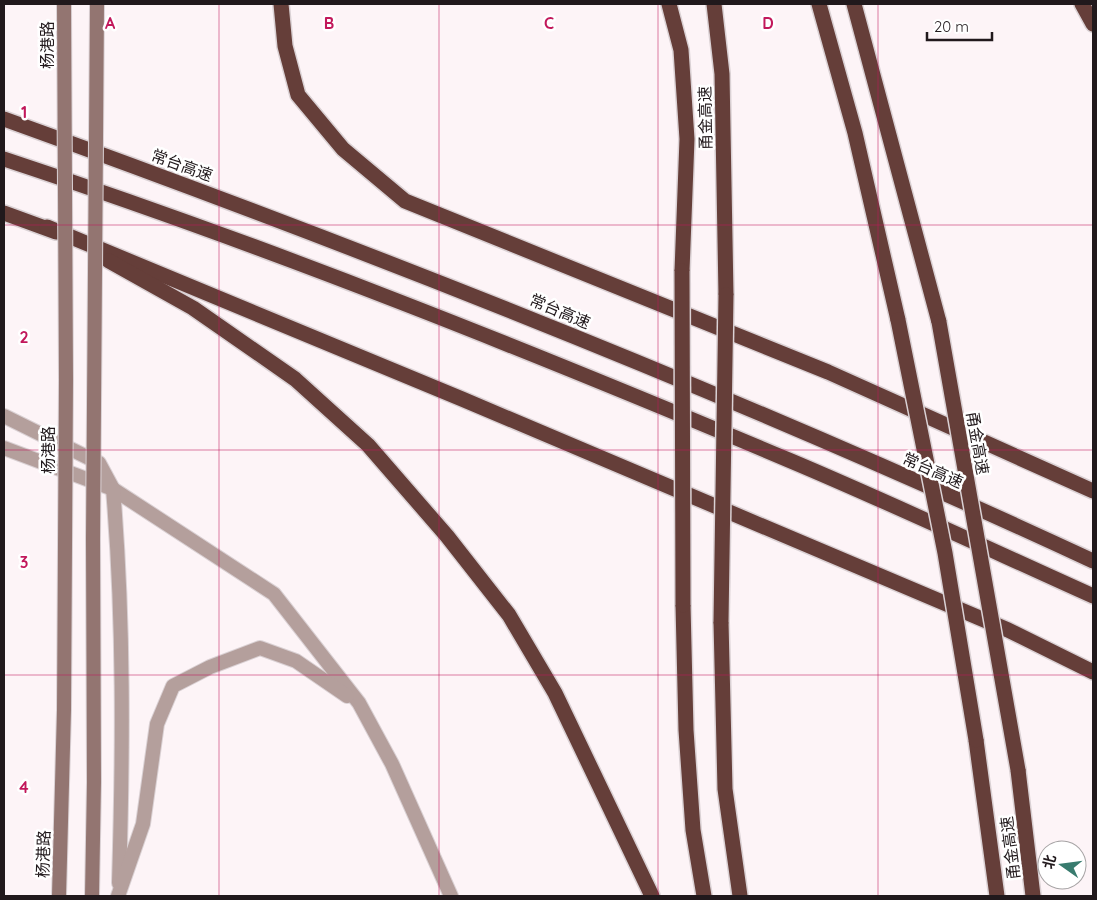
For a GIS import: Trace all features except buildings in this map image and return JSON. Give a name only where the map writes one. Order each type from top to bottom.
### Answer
[{"type":"highway","points":[[282,4],[285,46],[298,95],[343,149],[405,202],[828,372],[1093,491]]},
{"type":"highway","points":[[669,4],[681,50],[687,139],[682,271],[683,605],[686,730],[693,830],[704,896]]},
{"type":"highway","name":"甬金高速","points":[[714,4],[722,74],[726,295],[721,622],[725,789],[740,896]]},
{"type":"highway","name":"甬金高速","points":[[818,4],[855,133],[898,320],[945,553],[976,740],[997,896]]},
{"type":"highway","name":"甬金高速","points":[[854,4],[939,322],[1018,770],[1033,896]]},
{"type":"highway","points":[[1082,4],[1093,24]]},
{"type":"highway","name":"常台高速","points":[[4,119],[169,179],[482,298],[820,439],[1093,561]]},
{"type":"highway","points":[[4,159],[154,209],[473,330],[794,462],[1093,596]]},
{"type":"highway","points":[[4,213],[47,227],[462,399],[999,626],[1093,672]]},
{"type":"highway","points":[[47,227],[193,308],[295,379],[368,445],[447,536],[509,615],[555,693],[652,896]]},
{"type":"main road","name":"杨港路","points":[[59,896],[64,710],[66,418],[64,4]]},
{"type":"main road","points":[[92,896],[96,4]]},
{"type":"street","points":[[4,416],[99,464],[113,489],[121,606],[122,772],[118,896]]},
{"type":"street","points":[[4,448],[113,489],[274,594],[359,703],[392,764],[451,896]]},
{"type":"street","points":[[118,896],[144,824],[157,724],[174,686],[210,667],[260,648],[296,661],[359,703]]}]
